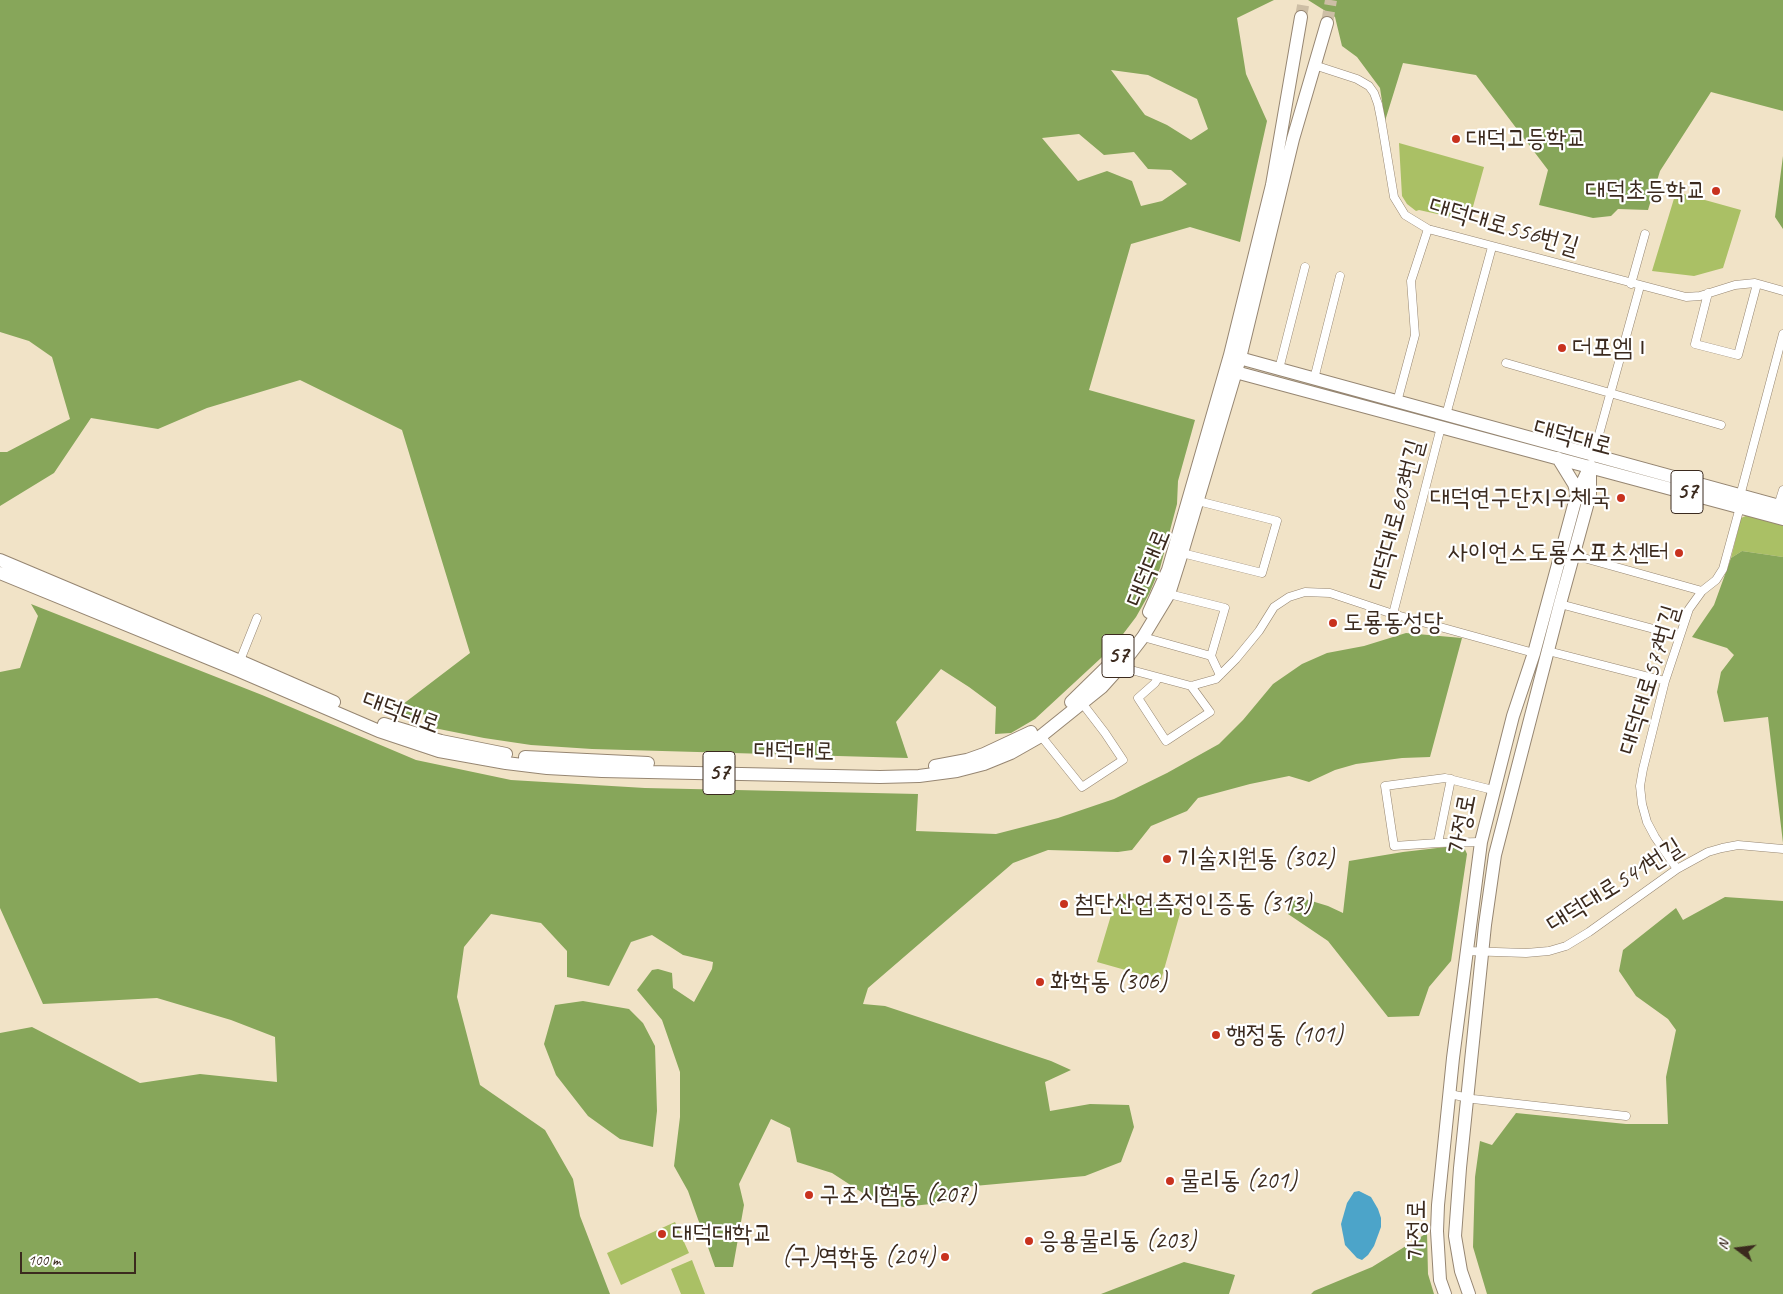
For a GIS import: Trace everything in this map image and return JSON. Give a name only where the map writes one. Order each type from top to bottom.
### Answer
[{"type":"main road","points":[[1234,357],[1272,185],[1301,17]]},
{"type":"main road","points":[[1234,357],[1293,139],[1327,23]]},
{"type":"main road","name":"대덕대로","points":[[0,560],[238,665],[379,731],[439,751],[506,763],[602,771],[919,776],[957,771],[984,764],[1011,753],[1041,736],[1102,687],[1143,637],[1169,594],[1198,501],[1234,357],[1397,402],[1444,421],[1558,458],[1592,461]]},
{"type":"main road","name":"대덕대로","points":[[1231,371],[1444,421],[1740,501],[1781,507]]},
{"type":"main road","name":"대덕대로","points":[[0,573],[238,665],[382,724],[441,741],[504,754],[559,760],[907,769],[930,767],[967,760],[984,754],[1023,737],[1054,717],[1116,658],[1136,634],[1152,606],[1168,570],[1231,371]]},
{"type":"main road","points":[[1558,458],[1574,484],[1577,494]]},
{"type":"main road","name":"가정로","points":[[1445,1294],[1440,1280],[1438,1205],[1480,842],[1513,716],[1534,654],[1577,494],[1592,461]]},
{"type":"main road","name":"가정로","points":[[1468,1294],[1461,1271],[1455,1236],[1460,1168],[1485,925],[1495,856],[1590,495],[1592,461]]},
{"type":"main road","name":"대덕대로","points":[[1740,501],[1783,519]]},
{"type":"street","name":"대덕대로556번길","points":[[1314,65],[1357,79],[1369,86],[1374,93],[1381,119],[1394,197],[1405,215],[1428,229],[1686,297],[1735,285],[1757,284],[1783,291]]},
{"type":"street","points":[[1397,402],[1415,335],[1411,282],[1428,229]]},
{"type":"street","points":[[1592,461],[1611,392],[1645,234]]},
{"type":"street","name":"대덕대로603번길","points":[[1392,614],[1492,247]]},
{"type":"street","points":[[1279,369],[1305,267]]},
{"type":"street","points":[[1314,379],[1340,276]]},
{"type":"street","points":[[1708,293],[1695,344],[1738,355],[1757,284]]},
{"type":"street","name":"대덕대로577번길","points":[[1677,869],[1647,822],[1640,786],[1643,769],[1665,682],[1689,609],[1702,591],[1716,580],[1724,569],[1740,501],[1781,350],[1783,334]]},
{"type":"street","points":[[1506,363],[1720,425]]},
{"type":"street","points":[[1781,507],[1783,490]]},
{"type":"street","points":[[1182,553],[1262,573],[1276,521],[1198,501]]},
{"type":"street","points":[[1573,555],[1702,591]]},
{"type":"street","points":[[1120,667],[1191,686],[1216,679],[1253,638],[1274,607],[1289,597],[1304,592],[1330,593],[1392,614],[1534,654]]},
{"type":"street","points":[[1169,594],[1225,608],[1211,656],[1220,675]]},
{"type":"street","points":[[1560,604],[1680,636]]},
{"type":"street","points":[[238,665],[257,618]]},
{"type":"street","points":[[1143,637],[1211,656]]},
{"type":"street","points":[[1548,651],[1665,682]]},
{"type":"street","points":[[1158,678],[1138,698],[1166,741],[1210,712],[1191,686]]},
{"type":"street","points":[[1041,736],[1082,787],[1123,760],[1082,703]]},
{"type":"street","points":[[1480,842],[1394,846],[1385,786],[1445,778],[1493,790]]},
{"type":"street","points":[[1438,843],[1451,779]]},
{"type":"street","name":"대덕대로541번길","points":[[1466,951],[1549,951],[1566,946],[1620,911],[1677,869],[1708,852],[1738,845],[1783,849]]},
{"type":"street","points":[[1450,1094],[1468,1098],[1626,1116]]},
{"type":"green space","points":[[0,0],[1274,0],[1237,18],[1246,74],[1267,121],[1240,242],[1190,227],[1131,244],[1089,390],[1195,420],[1178,481],[1177,504],[1160,568],[1149,594],[1136,617],[1114,646],[1035,719],[1011,733],[995,734],[996,707],[941,669],[896,722],[908,758],[592,749],[531,745],[434,728],[427,715],[420,714],[412,722],[390,714],[470,653],[402,430],[300,380],[207,408],[158,429],[91,418],[54,473],[0,506],[0,452],[7,452],[70,419],[52,357],[29,341],[0,332]],"holes":[[[1111,70],[1148,75],[1197,99],[1208,129],[1191,140],[1167,125],[1145,115]],[[1079,134],[1104,155],[1134,152],[1148,169],[1171,170],[1187,184],[1162,201],[1141,206],[1132,181],[1107,171],[1078,181],[1042,138]]]},
{"type":"green space","points":[[1308,0],[1783,0],[1783,111],[1711,92],[1660,171],[1648,210],[1618,209],[1611,216],[1593,218],[1539,205],[1548,170],[1476,75],[1403,63],[1385,121],[1380,88],[1357,57],[1342,46],[1335,17]]},
{"type":"green space","points":[[1399,143],[1484,167],[1469,221],[1419,210],[1416,211],[1407,204],[1402,196]]},
{"type":"green space","points":[[1783,156],[1783,229],[1775,217]]},
{"type":"green space","points":[[1676,192],[1741,210],[1723,268],[1694,276],[1652,271]]},
{"type":"green space","points":[[1748,515],[1783,524],[1783,557],[1742,551],[1731,558],[1741,518]]},
{"type":"green space","points":[[1742,551],[1783,557],[1783,843],[1768,717],[1724,722],[1717,692],[1721,672],[1734,655],[1727,648],[1692,637],[1714,605],[1731,558]]},
{"type":"green space","points":[[31,604],[262,695],[416,760],[511,780],[645,788],[918,794],[916,831],[996,834],[1058,818],[1114,799],[1167,773],[1219,744],[1243,720],[1273,684],[1302,664],[1327,653],[1364,646],[1406,633],[1462,638],[1430,757],[1402,758],[1356,764],[1335,770],[1309,782],[1289,776],[1250,784],[1198,798],[1187,811],[1151,826],[1132,850],[1118,852],[1048,850],[1013,863],[868,988],[863,1004],[885,1006],[1051,1061],[1071,1070],[1045,1082],[1050,1111],[1090,1104],[1129,1105],[1134,1127],[1121,1162],[1085,1176],[963,1187],[949,1202],[903,1207],[869,1197],[832,1173],[797,1162],[790,1128],[771,1119],[739,1184],[744,1205],[733,1267],[715,1267],[688,1191],[674,1166],[680,1117],[680,1072],[662,1020],[637,990],[652,970],[658,969],[672,973],[673,988],[694,1002],[712,969],[713,962],[683,955],[652,935],[631,942],[609,986],[567,977],[567,951],[541,923],[491,914],[464,947],[457,997],[480,1085],[545,1130],[573,1179],[580,1216],[610,1294],[0,1294],[0,1033],[32,1027],[140,1083],[200,1074],[277,1082],[275,1037],[231,1020],[157,998],[43,1004],[0,908],[0,672],[20,668],[38,616]]},
{"type":"green space","points":[[1463,845],[1467,854],[1451,961],[1429,987],[1419,1016],[1388,1017],[1328,941],[1288,914],[1287,902],[1305,899],[1343,913],[1349,861]]},
{"type":"green space","points":[[1118,892],[1181,910],[1161,980],[1097,962]]},
{"type":"green space","points":[[1725,897],[1783,901],[1783,1294],[1487,1294],[1473,1247],[1475,1177],[1480,1141],[1492,1145],[1516,1113],[1626,1124],[1668,1124],[1666,1077],[1676,1030],[1668,1019],[1636,996],[1619,971],[1623,950],[1676,908],[1683,920]]},
{"type":"green space","points":[[583,1001],[629,1009],[643,1023],[655,1046],[657,1111],[653,1147],[620,1139],[588,1116],[556,1075],[544,1044],[555,1005]]},
{"type":"green space","points":[[675,1222],[689,1253],[621,1285],[607,1253]]},
{"type":"green space","points":[[1427,1233],[1428,1274],[1434,1294],[1311,1294],[1314,1291],[1372,1267]]},
{"type":"green space","points":[[692,1260],[705,1294],[681,1294],[671,1269]]},
{"type":"green space","points":[[1184,1262],[1235,1275],[1229,1294],[1101,1294]]},
{"type":"water","points":[[1359,1191],[1371,1197],[1381,1218],[1381,1227],[1374,1246],[1362,1260],[1357,1258],[1345,1245],[1341,1224],[1347,1203],[1354,1192]]},
{"type":"tunnel","points":[[1301,17],[1304,0]]},
{"type":"tunnel","points":[[1327,23],[1331,0]]},
{"type":"place","name":"대덕고등학교","points":[[1456,139]]},
{"type":"place","name":"대덕초등학교","points":[[1716,191]]},
{"type":"place","name":"더포엠Ⅰ","points":[[1562,348]]},
{"type":"place","name":"대덕연구단지우체국","points":[[1621,498]]},
{"type":"place","name":"사이언스도룡스포츠센터","points":[[1679,553]]},
{"type":"place","name":"도룡동성당","points":[[1333,623]]},
{"type":"place","name":"기술지원동 (302)","points":[[1167,859]]},
{"type":"place","name":"첨단산업측정인증동 (313)","points":[[1064,904]]},
{"type":"place","name":"화학동 (306)","points":[[1040,982]]},
{"type":"place","name":"행정동 (101)","points":[[1216,1035]]},
{"type":"place","name":"물리동 (201)","points":[[1170,1181]]},
{"type":"place","name":"구조시험동 (207)","points":[[809,1195]]},
{"type":"place","name":"대덕대학교","points":[[662,1234]]},
{"type":"place","name":"응용물리동 (203)","points":[[1029,1241]]},
{"type":"place","name":"(구)역학동 (204)","points":[[945,1257]]}]
